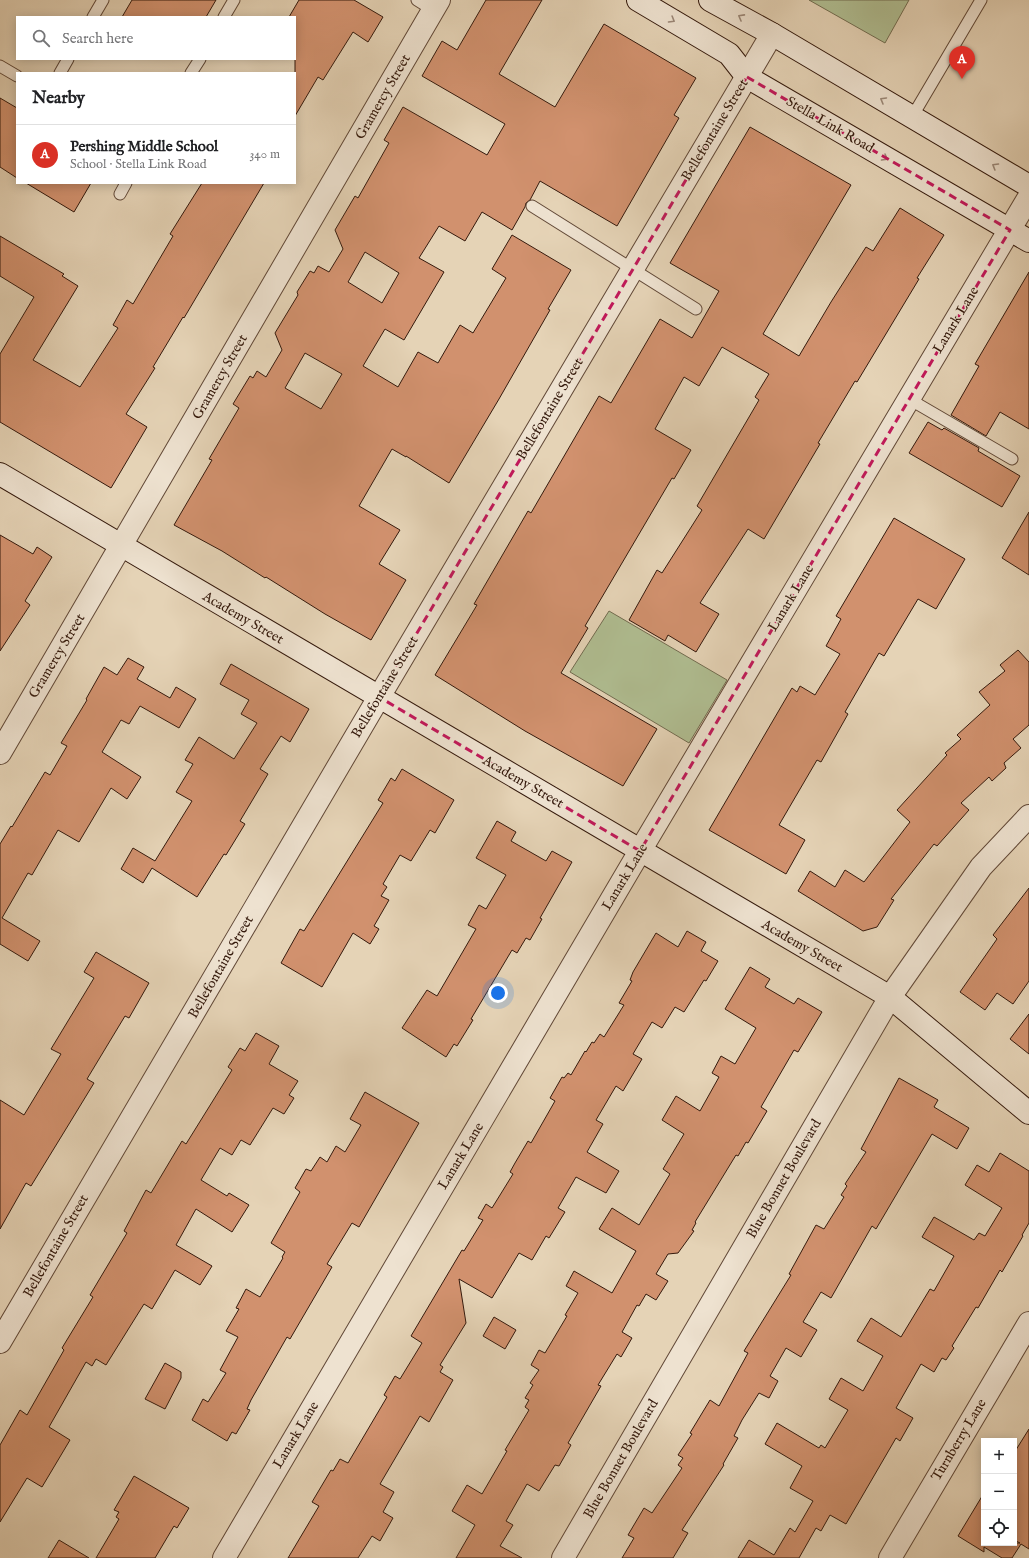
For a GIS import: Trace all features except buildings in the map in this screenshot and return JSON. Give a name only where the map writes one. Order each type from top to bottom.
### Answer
[{"type":"street","name":"Stella Link Road","points":[[638,0],[729,54],[747,77],[1029,241]]},
{"type":"street","points":[[710,0],[772,34],[1029,186]]},
{"type":"street","name":"Gramercy Street","points":[[0,753],[122,546],[430,3]]},
{"type":"street","name":"Bellefontaine Street","points":[[0,1342],[379,697],[772,34]]},
{"type":"street","name":"Lanark Lane","points":[[224,1558],[640,851],[1029,197]]},
{"type":"street","name":"Academy Street","points":[[0,474],[890,997],[1029,1114]]},
{"type":"street","name":"Blue Bonnet Boulevard","points":[[563,1558],[890,997],[981,867],[1029,816]]},
{"type":"street","name":"Turnberry Lane","points":[[890,1558],[1029,1323]]},
{"type":"lane","points":[[94,16],[103,0]]},
{"type":"lane","points":[[225,16],[234,0]]},
{"type":"lane","points":[[912,117],[981,0]]},
{"type":"lane","points":[[61,72],[67,60]]},
{"type":"lane","points":[[192,72],[199,60]]},
{"type":"lane","points":[[0,66],[16,75]]},
{"type":"lane","points":[[120,194],[125,184]]},
{"type":"lane","points":[[532,206],[696,309]]},
{"type":"lane","points":[[909,399],[1012,459]]},
{"type":"highlighted area","points":[[747,77],[1010,230],[640,851],[379,697]]},
{"type":"green space","points":[[809,0],[909,0],[885,43]]},
{"type":"green space","points":[[609,611],[727,680],[689,743],[570,672]]},
{"type":"place","name":"Pershing Middle School","points":[[962,79]]}]
